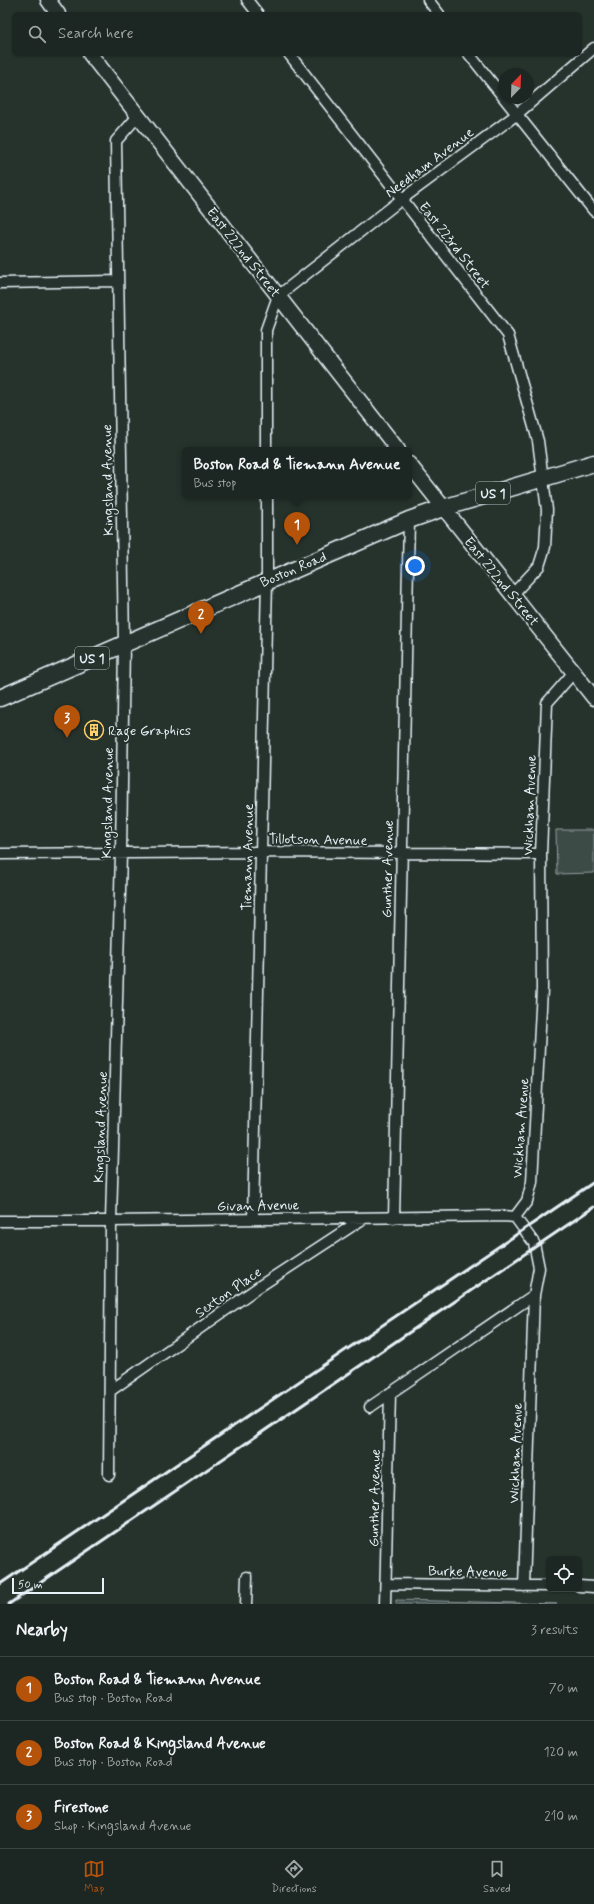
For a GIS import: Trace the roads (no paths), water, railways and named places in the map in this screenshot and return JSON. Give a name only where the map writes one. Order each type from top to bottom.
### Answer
[{"type":"main road","name":"Boston Road","points":[[0,698],[267,580],[408,520],[443,508],[594,463]]},
{"type":"street","points":[[48,0],[57,12]]},
{"type":"street","points":[[247,0],[256,12]]},
{"type":"street","points":[[428,0],[437,12]]},
{"type":"street","name":"Needham Avenue","points":[[278,296],[402,199],[516,114],[594,48]]},
{"type":"street","name":"East 222nd Street","points":[[92,56],[396,447]]},
{"type":"street","name":"East 223rd Street","points":[[291,56],[508,335],[538,441],[542,479]]},
{"type":"street","points":[[471,56],[594,211]]},
{"type":"street","name":"Kingsland Avenue","points":[[109,1475],[111,1221],[121,854],[124,644],[117,281],[116,141],[138,116]]},
{"type":"street","points":[[0,283],[117,281]]},
{"type":"street","points":[[266,447],[266,330],[278,296]]},
{"type":"street","name":"East 222nd Street","points":[[412,468],[594,698]]},
{"type":"street","points":[[513,594],[539,566],[545,547],[547,510],[542,479]]},
{"type":"street","name":"Tiemann Avenue","points":[[253,1219],[267,580],[267,499]]},
{"type":"street","name":"Gunther Avenue","points":[[394,1218],[408,520]]},
{"type":"street","name":"Wickham Avenue","points":[[524,1586],[534,1295],[539,1268],[534,1243],[516,1217],[527,1201],[532,1182],[542,989],[541,854],[546,703],[574,672]]},
{"type":"street","name":"Tillotson Avenue","points":[[0,854],[261,852],[541,854]]},
{"type":"street","name":"Givan Avenue","points":[[0,1221],[516,1217]]},
{"type":"street","name":"Sexton Place","points":[[110,1391],[260,1286],[364,1218]]},
{"type":"street","points":[[370,1407],[534,1295]]},
{"type":"street","name":"Gunther Avenue","points":[[385,1604],[390,1393]]},
{"type":"street","points":[[246,1604],[247,1577]]},
{"type":"street","name":"Burke Avenue","points":[[386,1584],[546,1586]]},
{"type":"street","points":[[582,1586],[594,1587]]},
{"type":"railway","points":[[0,1584],[594,1182]]},
{"type":"railway","points":[[9,1604],[594,1207]]},
{"type":"place","name":"Boston Road & Tiemann Avenue","points":[[297,545]]},
{"type":"place","name":"Boston Road & Kingsland Avenue","points":[[201,634]]},
{"type":"place","name":"Rage Graphics","points":[[94,730]]},
{"type":"place","name":"Firestone","points":[[67,738]]}]
